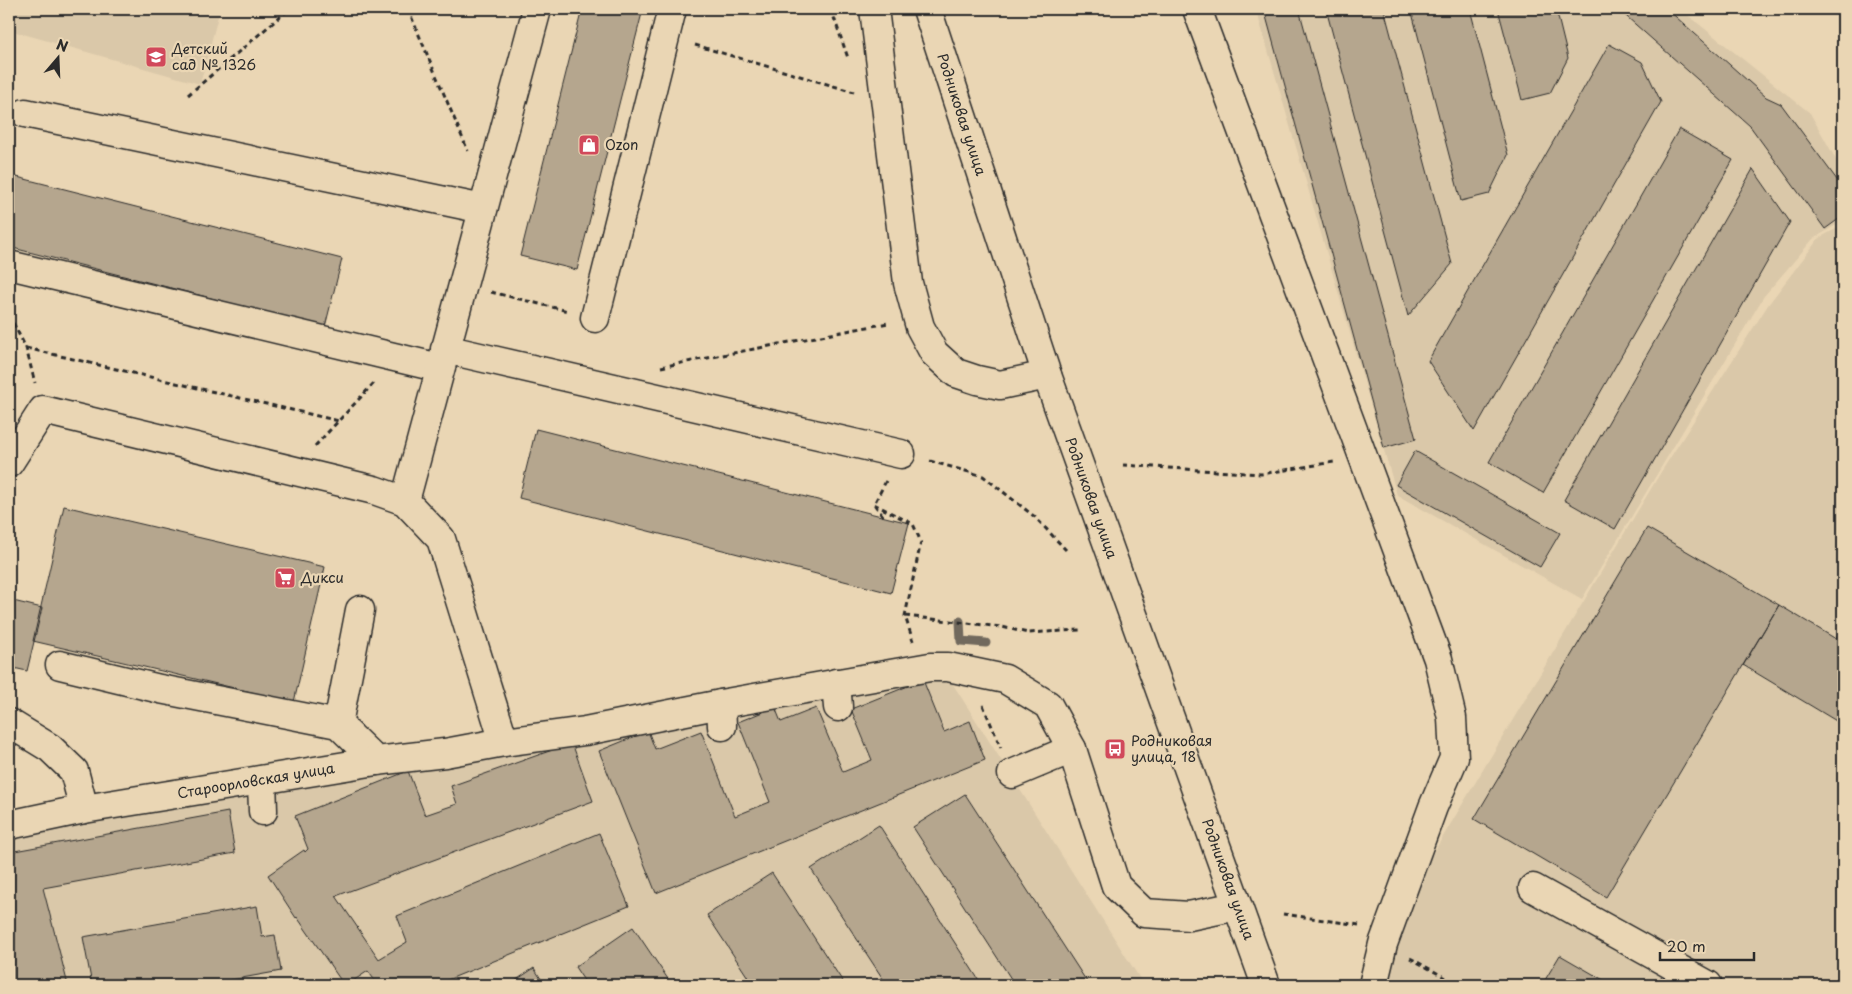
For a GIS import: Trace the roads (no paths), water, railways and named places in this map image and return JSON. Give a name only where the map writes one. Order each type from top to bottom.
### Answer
[{"type":"street","points":[[405,501],[536,9]]},
{"type":"street","points":[[595,318],[672,9]]},
{"type":"street","points":[[874,9],[908,283],[920,327],[934,354],[956,373],[1000,385],[1047,376]]},
{"type":"street","name":"Родниковая улица","points":[[927,9],[1047,376],[1266,985]]},
{"type":"street","points":[[1197,9],[1438,659],[1452,718],[1454,758],[1433,807],[1383,944],[1373,985]]},
{"type":"street","points":[[24,113],[483,209]]},
{"type":"street","points":[[9,265],[398,357],[443,359],[901,454]]},
{"type":"street","points":[[9,463],[43,410],[374,490],[405,501],[441,539],[504,742]]},
{"type":"street","points":[[338,724],[360,610]]},
{"type":"street","points":[[60,665],[160,689],[338,724],[376,761]]},
{"type":"street","name":"Староорловская улица","points":[[9,825],[84,809],[376,761],[445,753],[504,742],[586,741],[837,695],[930,667],[948,667],[1005,678],[1048,705],[1072,749],[1116,886],[1144,912],[1189,916],[1237,906]]},
{"type":"street","points":[[9,723],[50,748],[74,771],[84,809]]},
{"type":"street","points":[[1007,763],[1072,749]]},
{"type":"street","points":[[262,780],[263,811]]},
{"type":"street","points":[[1533,888],[1708,985]]},
{"type":"waterway","points":[[960,621],[961,641],[986,643]]},
{"type":"place","name":"Детский сад № 1326","points":[[156,57]]},
{"type":"place","name":"Ozon","points":[[589,145]]},
{"type":"place","name":"Дикси","points":[[285,578]]},
{"type":"place","name":"Родниковая улица, 18","points":[[1115,749]]}]
